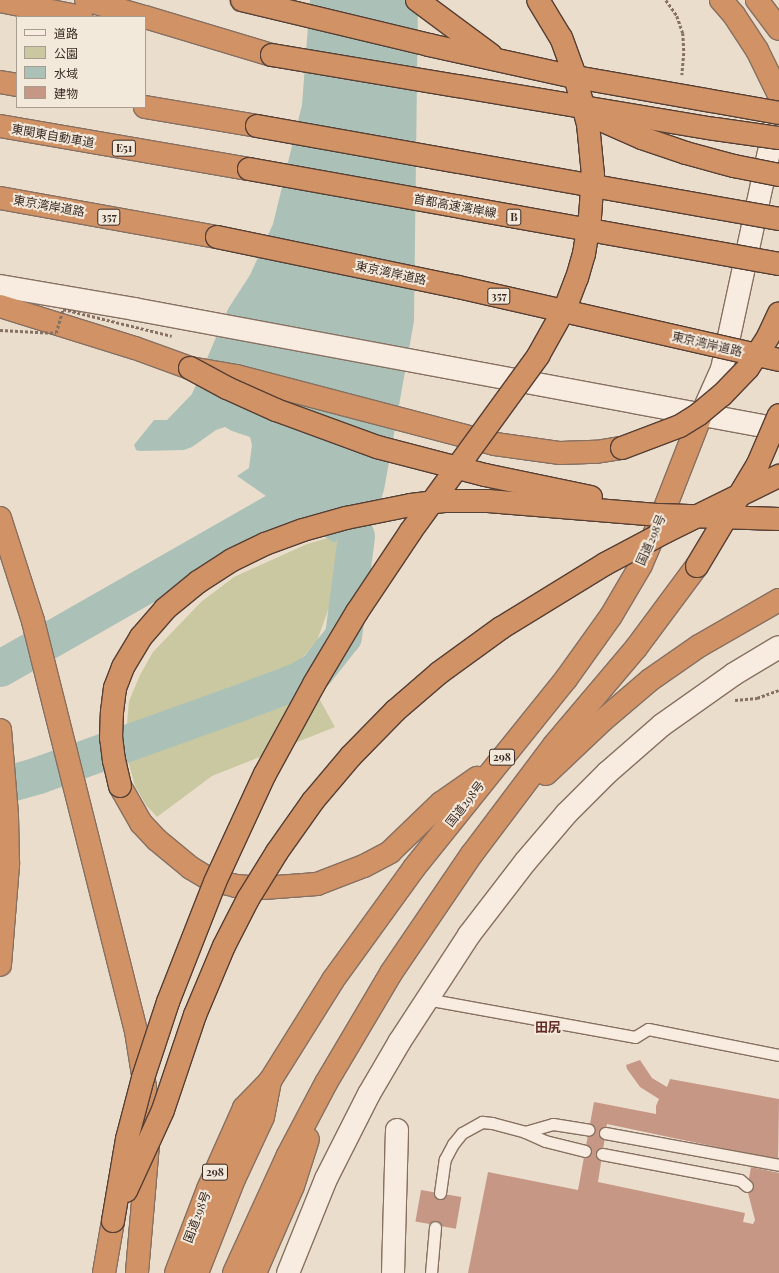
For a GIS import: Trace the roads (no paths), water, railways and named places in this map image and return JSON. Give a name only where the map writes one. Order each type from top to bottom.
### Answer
[{"type":"highway","points":[[86,0],[141,16]]},
{"type":"highway","points":[[242,0],[429,45],[570,76],[779,113]]},
{"type":"highway","points":[[417,0],[480,48],[530,82],[602,121],[642,138],[686,153],[734,166],[779,175]]},
{"type":"highway","points":[[104,1273],[127,1139],[143,1078],[166,1010],[215,882],[265,774],[314,684],[358,612],[412,531],[538,356],[566,306],[576,278],[584,254],[590,217],[592,175],[588,124],[574,73],[561,38],[538,0]]},
{"type":"highway","points":[[721,0],[734,15],[757,50],[779,95]]},
{"type":"highway","points":[[757,0],[779,29]]},
{"type":"highway","points":[[0,1],[76,16]]},
{"type":"highway","points":[[146,18],[272,55]]},
{"type":"highway","points":[[146,30],[272,55],[715,129],[779,138]]},
{"type":"highway","points":[[0,82],[16,85]]},
{"type":"highway","points":[[146,107],[779,219]]},
{"type":"highway","name":"東関東自動車道","points":[[0,126],[249,169]]},
{"type":"highway","name":"首都高速湾岸線","points":[[249,169],[779,264]]},
{"type":"highway","name":"東京湾岸道路","points":[[0,198],[217,237],[458,286],[779,360]]},
{"type":"highway","points":[[0,306],[135,348],[190,368],[227,388],[276,410],[344,436],[429,462],[485,476],[606,500],[714,517]]},
{"type":"highway","points":[[190,368],[236,376],[495,444],[560,453],[596,452],[622,448],[680,426],[699,414],[722,395],[748,368],[768,337],[779,313]]},
{"type":"highway","name":"国道298号","points":[[176,1273],[208,1189],[244,1108],[270,1081],[333,980],[414,868],[566,679],[611,616],[641,565],[660,523],[701,415]]},
{"type":"highway","points":[[234,1273],[287,1157],[326,1083],[391,973],[472,854],[554,745],[636,648],[697,566],[758,464],[779,415]]},
{"type":"highway","points":[[113,1221],[163,1110],[195,1015],[224,946],[248,899],[277,852],[313,801],[351,756],[395,711],[433,678],[500,628],[619,557],[779,476]]},
{"type":"highway","points":[[497,764],[441,803],[390,852],[364,866],[340,877],[317,884],[262,888],[236,886],[211,880],[191,868],[157,840],[141,822],[120,786],[113,754],[112,712],[115,688],[123,667],[141,637],[165,609],[198,582],[232,560],[265,544],[303,530],[346,518],[404,506],[446,501],[488,501],[659,515],[779,519]]},
{"type":"highway","points":[[0,518],[32,621],[136,1031],[145,1087],[148,1144],[138,1273]]},
{"type":"highway","points":[[0,531],[12,554]]},
{"type":"highway","points":[[472,854],[555,764],[602,720],[650,680],[699,646],[755,612],[779,600]]},
{"type":"highway","points":[[0,730],[6,802],[8,865],[0,965]]},
{"type":"highway","name":"国道298号","points":[[197,1273],[234,1179],[263,1117],[270,1081]]},
{"type":"highway","points":[[255,1273],[293,1186],[326,1083]]},
{"type":"street","points":[[701,415],[722,369],[779,106]]},
{"type":"street","points":[[0,286],[134,309],[779,429]]},
{"type":"street","points":[[288,1273],[302,1234],[344,1142],[368,1094],[426,999],[469,935],[526,861],[566,814],[607,773],[662,725],[734,674],[779,647]]},
{"type":"street","points":[[393,1273],[397,1130]]},
{"type":"lane","points":[[426,999],[635,1037],[648,1029],[779,1055]]},
{"type":"lane","points":[[440,1193],[445,1158],[452,1144],[462,1133],[482,1122],[525,1132],[545,1142],[585,1151]]},
{"type":"lane","points":[[525,1132],[553,1124],[589,1130]]},
{"type":"lane","points":[[605,1133],[779,1165]]},
{"type":"lane","points":[[602,1154],[740,1180],[747,1186]]},
{"type":"lane","points":[[431,1273],[434,1227]]},
{"type":"water","points":[[310,0],[418,0],[414,321],[384,490],[370,533],[339,539],[334,543],[237,476],[249,468],[252,445],[250,437],[225,427],[216,430],[192,447],[184,450],[140,451],[136,450],[134,445],[154,420],[167,420],[192,394],[228,309],[250,275],[273,224],[302,105]]},
{"type":"waterway","points":[[0,668],[282,507]]},
{"type":"waterway","points":[[0,786],[38,775],[230,706],[297,681],[316,670],[343,636],[356,536]]},
{"type":"district","name":"田尻","points":[[548,1027]]}]
